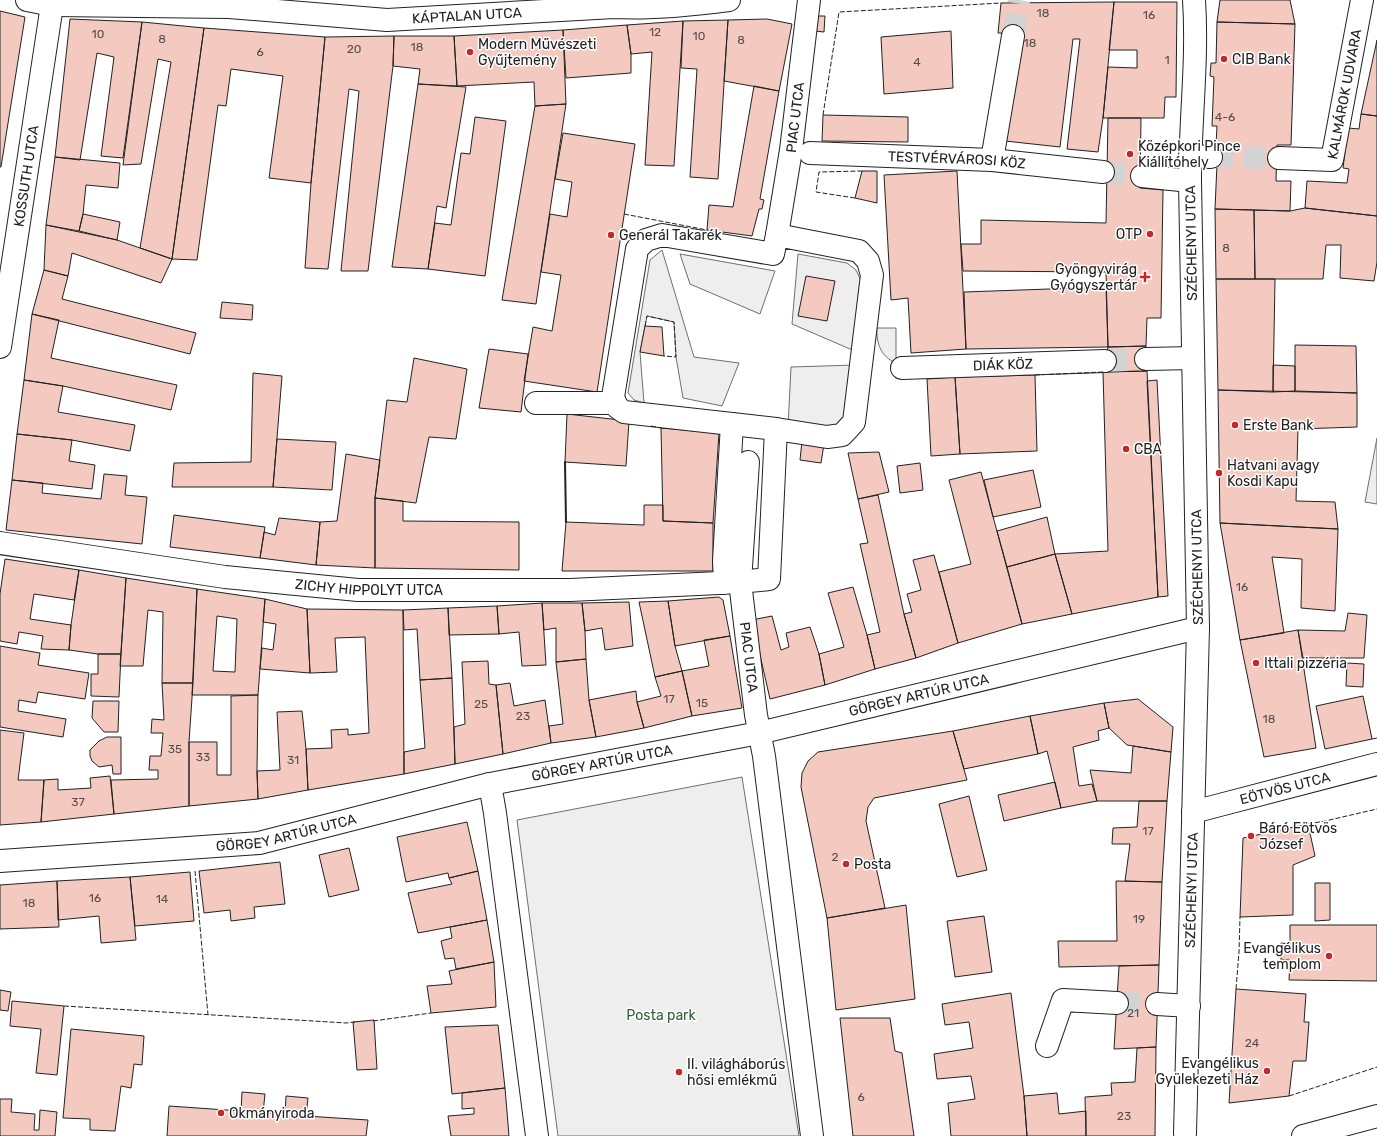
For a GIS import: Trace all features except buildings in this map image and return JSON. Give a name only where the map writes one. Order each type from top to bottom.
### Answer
[{"type":"street","points":[[27,0],[52,5]]},
{"type":"street","name":"KÁPTALAN UTCA","points":[[52,5],[230,4],[387,20],[614,7],[648,7],[729,0]]},
{"type":"street","name":"PIAC UTCA","points":[[615,403],[613,397],[637,249],[646,240],[662,235],[773,254],[791,150],[809,0]]},
{"type":"street","name":"SZÉCHENYI UTCA","points":[[1185,1133],[1198,628],[1190,182],[1200,156],[1194,0]]},
{"type":"street","name":"KALMÁROK UDVARA","points":[[1280,158],[1332,160],[1362,0]]},
{"type":"street","name":"KOSSUTH UTCA","points":[[0,347],[52,5]]},
{"type":"street","points":[[992,160],[1013,36]]},
{"type":"street","name":"TESTVÉRVÁROSI KÖZ","points":[[810,153],[992,160],[1104,172]]},
{"type":"street","points":[[1142,176],[1190,182]]},
{"type":"street","points":[[536,403],[615,403],[617,407],[624,412],[776,429],[827,437],[842,435],[854,422],[881,275],[859,251],[777,235]]},
{"type":"street","points":[[1146,359],[1192,358]]},
{"type":"street","name":"DIÁK KÖZ","points":[[902,368],[1105,361]]},
{"type":"street","points":[[732,424],[724,561],[732,582]]},
{"type":"street","name":"ZICHY HIPPOLYT UTCA","points":[[0,543],[225,577],[358,590],[570,590],[769,579],[776,429]]},
{"type":"street","points":[[732,582],[748,462]]},
{"type":"street","name":"PIAC UTCA","points":[[732,582],[758,733]]},
{"type":"street","name":"GÖRGEY ARTÚR UTCA","points":[[0,861],[259,843],[490,784],[758,733],[1198,628]]},
{"type":"street","points":[[758,733],[764,756],[812,1136]]},
{"type":"street","name":"EÖTVÖS UTCA","points":[[1193,812],[1377,764]]},
{"type":"street","points":[[490,784],[497,826],[538,1136]]},
{"type":"street","points":[[1047,1046],[1063,1000],[1117,1003]]},
{"type":"street","points":[[1157,1004],[1189,1006]]},
{"type":"street","points":[[1303,1136],[1377,1116]]},
{"type":"green space","points":[[662,250],[694,357],[739,363],[722,406],[683,398],[676,357],[674,322],[647,316],[640,352],[644,403],[634,400],[628,393],[650,260]]},
{"type":"green space","points":[[680,254],[775,271],[760,314],[690,284]]},
{"type":"green space","points":[[798,254],[847,263],[856,270],[862,283],[857,352],[792,324]]},
{"type":"green space","points":[[877,328],[896,328],[896,363],[887,357],[880,349],[877,339]]},
{"type":"green space","points":[[856,365],[850,418],[840,428],[788,427],[791,367]]},
{"type":"green space","points":[[1377,438],[1377,504],[1365,502]]},
{"type":"green space","name":"Posta park","points":[[742,777],[799,1136],[558,1136],[517,820]]},
{"type":"tunnel","points":[[1013,36],[1019,0]]},
{"type":"tunnel","points":[[1211,157],[1279,158]]},
{"type":"tunnel","points":[[1103,172],[1142,176]]},
{"type":"tunnel","points":[[1105,361],[1146,359]]},
{"type":"tunnel","points":[[1117,1003],[1157,1004]]},
{"type":"fence","points":[[823,115],[839,12],[1001,3]]},
{"type":"fence","points":[[855,198],[816,192],[819,172],[862,171]]},
{"type":"fence","points":[[624,214],[707,230]]},
{"type":"fence","points":[[645,326],[647,316],[674,322],[676,357],[664,356]]},
{"type":"fence","points":[[1035,375],[1103,372]]},
{"type":"fence","points":[[651,426],[661,428]]},
{"type":"fence","points":[[1372,739],[1377,738]]},
{"type":"fence","points":[[1308,824],[1377,809]]},
{"type":"fence","points":[[195,871],[208,1015]]},
{"type":"fence","points":[[1236,989],[1240,917]]},
{"type":"fence","points":[[64,1006],[346,1023],[355,1022]]},
{"type":"fence","points":[[373,1021],[431,1013]]},
{"type":"fence","points":[[1289,1096],[1377,1067]]},
{"type":"wall","points":[[565,462],[566,522]]},
{"type":"place","name":"Modern Művészeti Gyűjtemény","points":[[470,52]]},
{"type":"place","name":"CIB Bank","points":[[1224,59]]},
{"type":"place","name":"Középkori Pince Kiállítóhely","points":[[1130,154]]},
{"type":"place","name":"OTP","points":[[1150,234]]},
{"type":"place","name":"Generál Takarék","points":[[611,235]]},
{"type":"place","name":"Gyöngyvirág Gyógyszertár","points":[[1145,277]]},
{"type":"place","name":"Erste Bank","points":[[1235,425]]},
{"type":"place","name":"CBA","points":[[1126,449]]},
{"type":"place","name":"Hatvani avagy Kosdi Kapu","points":[[1219,473]]},
{"type":"place","name":"Ittali pizzéria","points":[[1256,663]]},
{"type":"place","name":"Báró Eötvös József","points":[[1251,836]]},
{"type":"place","name":"Posta","points":[[846,864]]},
{"type":"place","name":"Evangélikus templom","points":[[1329,956]]},
{"type":"place","name":"Evangélikus Gyülekezeti Ház","points":[[1267,1071]]},
{"type":"place","name":"II. világháborús hősi emlékmű","points":[[679,1072]]},
{"type":"place","name":"Okmányiroda","points":[[221,1113]]}]
